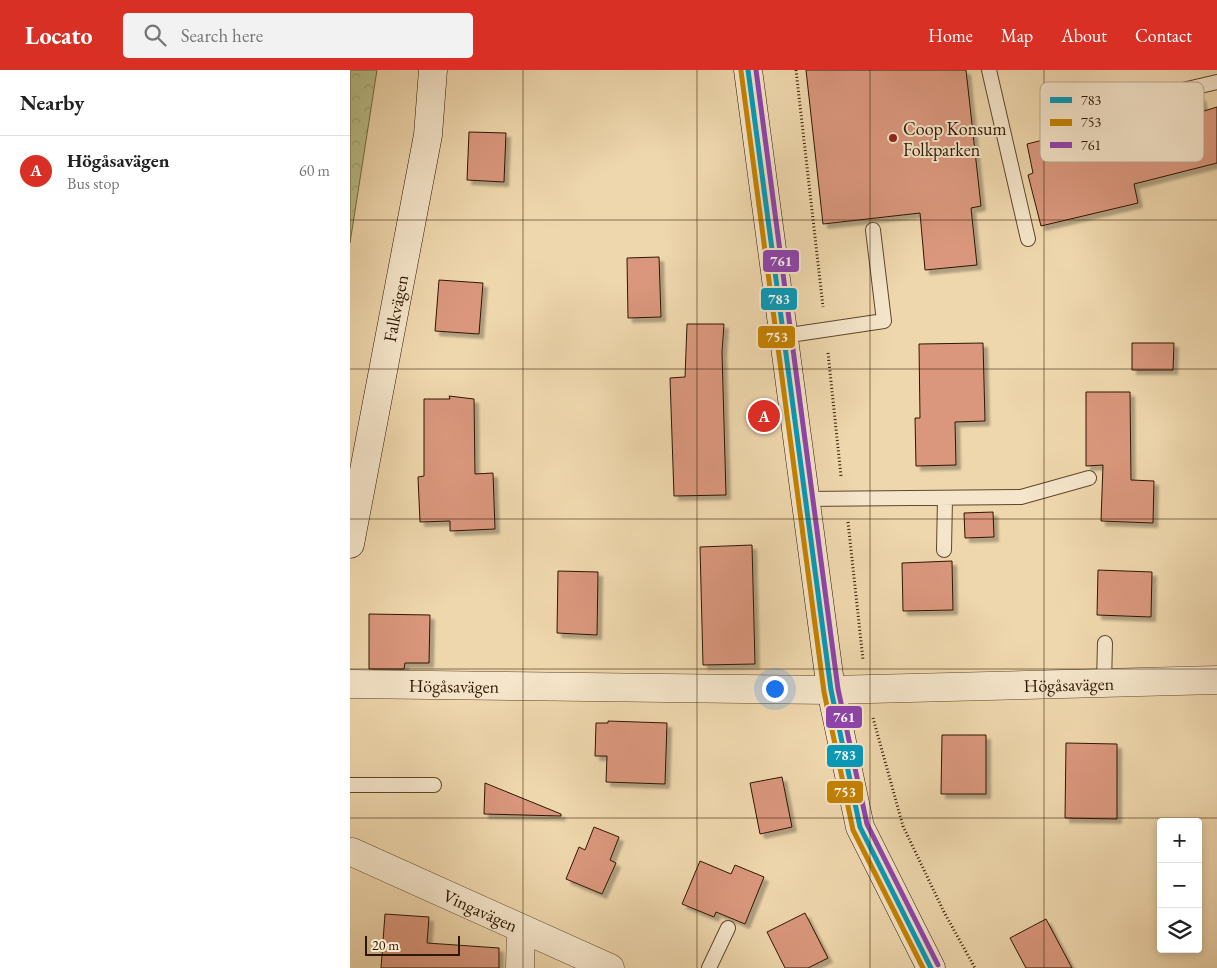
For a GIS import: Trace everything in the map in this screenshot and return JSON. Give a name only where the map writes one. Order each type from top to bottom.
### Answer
[{"type":"street","name":"Falkvägen","points":[[350,544],[428,136],[433,70]]},
{"type":"street","points":[[748,70],[830,690],[860,827],[931,968]]},
{"type":"street","name":"Högåsavägen","points":[[350,684],[830,690],[1217,680]]},
{"type":"street","name":"Vingavägen","points":[[351,849],[521,929],[610,968]]},
{"type":"street","points":[[520,968],[521,929]]},
{"type":"lane","points":[[989,70],[1028,239]]},
{"type":"lane","points":[[1204,85],[1217,82]]},
{"type":"lane","points":[[784,336],[884,321],[873,230]]},
{"type":"lane","points":[[805,499],[1021,497],[1088,478]]},
{"type":"lane","points":[[944,550],[945,498]]},
{"type":"lane","points":[[1104,683],[1105,643]]},
{"type":"lane","points":[[350,785],[434,785]]},
{"type":"lane","points":[[709,968],[728,928]]},
{"type":"path","points":[[796,70],[861,653],[874,723],[903,826],[944,912],[975,968]]},
{"type":"green space","points":[[350,70],[377,70],[350,243]]},
{"type":"building","name":"Coop Konsum Folkparken","points":[[806,70],[966,70],[981,206],[971,208],[977,265],[925,270],[920,213],[823,224]]},
{"type":"building","points":[[1217,107],[1217,163],[1134,184],[1138,203],[1041,226],[1028,175],[1033,173],[1027,144],[1040,141],[1040,162],[1204,162],[1204,111]]},
{"type":"building","points":[[469,132],[506,133],[504,182],[467,180]]},
{"type":"building","points":[[659,257],[661,317],[628,318],[627,258]]},
{"type":"building","points":[[439,280],[483,283],[479,334],[435,331]]},
{"type":"building","points":[[687,324],[724,324],[722,352],[726,495],[674,496],[670,378],[685,377]]},
{"type":"building","points":[[983,343],[985,421],[955,422],[956,465],[916,466],[915,418],[920,418],[919,344]]},
{"type":"building","points":[[1132,343],[1174,343],[1173,370],[1132,370]]},
{"type":"building","points":[[1086,392],[1130,392],[1131,480],[1154,481],[1153,523],[1101,521],[1103,465],[1086,466]]},
{"type":"building","points":[[449,396],[474,399],[475,474],[493,473],[495,529],[450,531],[450,521],[420,522],[418,477],[424,476],[424,399],[450,399]]},
{"type":"building","points":[[993,512],[994,537],[965,538],[964,513]]},
{"type":"building","points":[[752,545],[755,664],[703,665],[700,547]]},
{"type":"building","points":[[952,561],[953,610],[903,611],[902,563]]},
{"type":"building","points":[[1098,570],[1152,572],[1151,617],[1097,615]]},
{"type":"building","points":[[558,571],[598,572],[597,635],[557,633]]},
{"type":"building","points":[[369,614],[430,615],[429,663],[405,663],[404,669],[369,669]]},
{"type":"building","points":[[608,721],[667,723],[665,784],[606,782],[607,756],[595,756],[596,723],[608,723]]},
{"type":"building","points":[[942,735],[986,735],[986,794],[941,794]]},
{"type":"building","points":[[1066,743],[1117,744],[1117,819],[1065,818]]},
{"type":"building","points":[[782,777],[792,827],[760,834],[750,783]]},
{"type":"building","points":[[485,783],[561,814],[561,816],[484,814]]},
{"type":"building","points":[[594,827],[619,837],[610,860],[616,863],[602,894],[566,879],[579,847],[585,850]]},
{"type":"building","points":[[700,861],[731,874],[735,865],[764,877],[745,924],[716,912],[714,917],[682,904]]},
{"type":"building","points":[[805,913],[828,958],[808,968],[785,968],[767,932]]},
{"type":"building","points":[[385,914],[429,917],[427,943],[499,948],[499,968],[381,968]]},
{"type":"building","points":[[1046,919],[1072,968],[1026,968],[1010,938]]},
{"type":"transit line","name":"783","points":[[748,70],[831,690],[860,827],[931,968]]},
{"type":"transit line","name":"761","points":[[756,70],[838,689],[867,824],[938,965]]},
{"type":"transit line","name":"753","points":[[741,71],[824,692],[853,830],[923,968]]},
{"type":"place","name":"Coop Konsum Folkparken","points":[[893,138]]},
{"type":"place","name":"Högåsavägen","points":[[764,416]]}]
